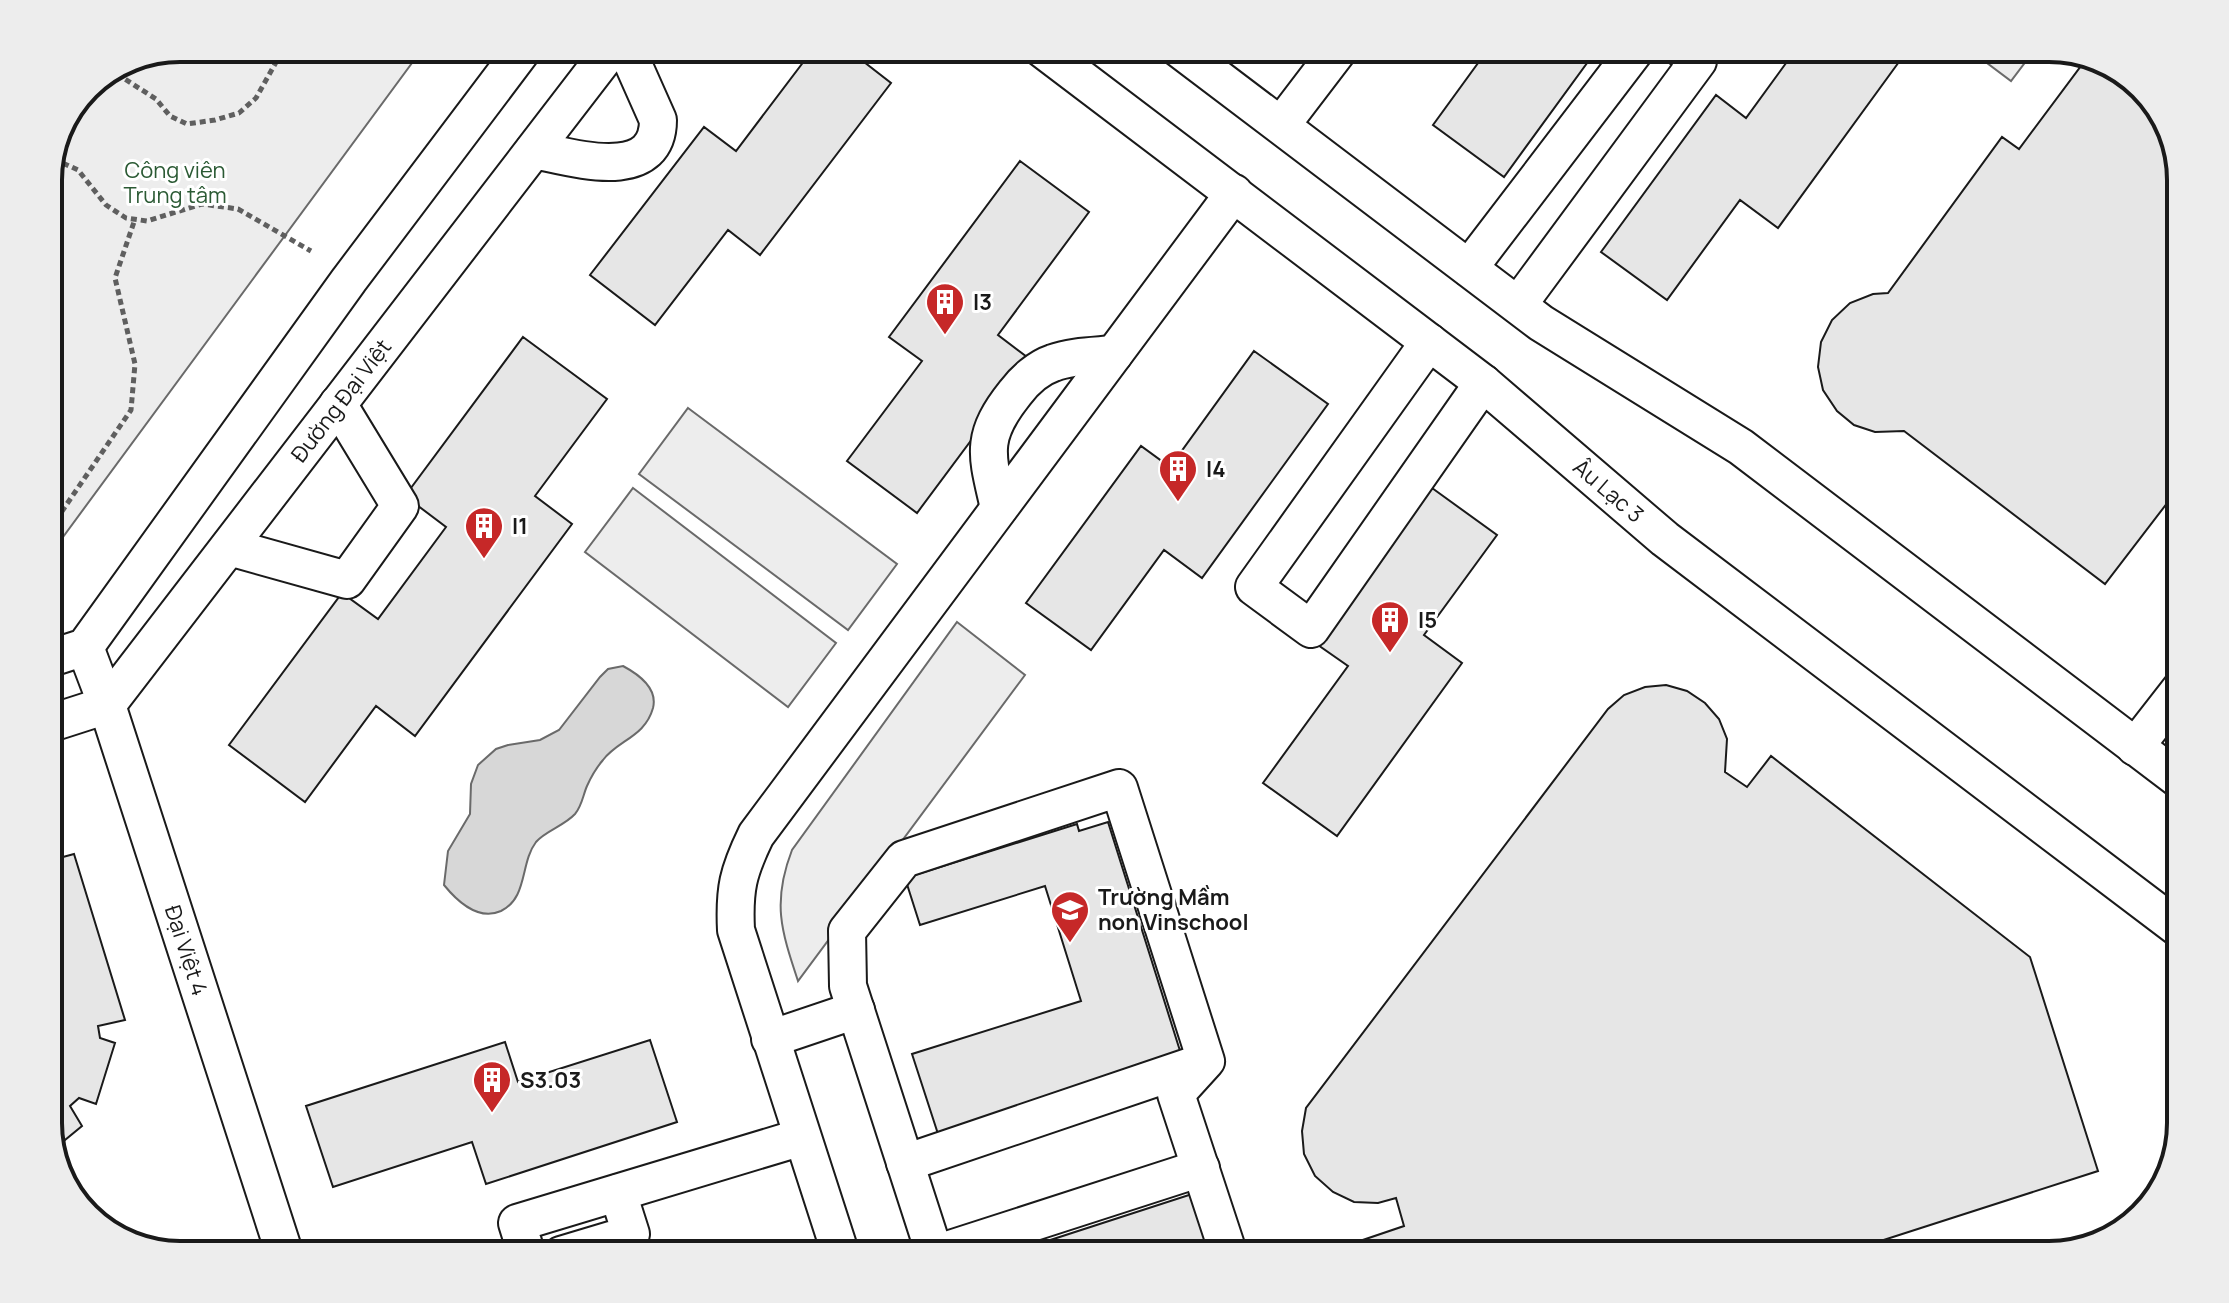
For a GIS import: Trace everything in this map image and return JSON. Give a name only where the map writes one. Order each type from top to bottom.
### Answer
[{"type":"street","points":[[62,654],[85,647],[349,280],[513,62]]},
{"type":"street","name":"Đường Đại Việt","points":[[107,705],[601,62]]},
{"type":"street","points":[[534,150],[615,163],[637,157],[646,150],[658,132],[658,120],[633,62]]},
{"type":"street","name":"Âu Lạc 3","points":[[1060,62],[1483,383],[1665,539],[2167,919]]},
{"type":"street","points":[[1197,62],[1541,323],[1741,447],[2167,771]]},
{"type":"street","points":[[1282,124],[1329,62]]},
{"type":"street","points":[[1469,268],[1626,62]]},
{"type":"street","points":[[1518,305],[1697,62]]},
{"type":"street","points":[[836,1241],[736,930],[734,894],[743,863],[756,835],[1234,193]]},
{"type":"street","points":[[1429,342],[1254,587],[1311,629],[1483,383]]},
{"type":"street","points":[[999,508],[989,467],[989,446],[991,429],[1002,408],[1019,387],[1050,364],[1065,359],[1114,354]]},
{"type":"street","points":[[229,547],[347,580],[400,506],[338,404]]},
{"type":"street","name":"Đại Việt 4","points":[[85,647],[107,705],[280,1241]]},
{"type":"street","points":[[62,719],[107,705]]},
{"type":"street","points":[[2135,747],[2167,706]]},
{"type":"street","points":[[930,1241],[848,986],[847,931],[904,859],[1119,788],[1206,1061]]},
{"type":"street","points":[[770,1039],[856,1010]]},
{"type":"street","points":[[905,1163],[1206,1061]]},
{"type":"street","points":[[1206,1061],[1176,1094],[1224,1241]]},
{"type":"street","points":[[523,1241],[517,1223],[802,1137]]},
{"type":"street","points":[[978,1241],[1201,1168]]},
{"type":"street","points":[[608,1241],[631,1234],[618,1193]]},
{"type":"path","points":[[122,77],[156,99],[170,116],[187,124],[239,113],[256,98],[276,62]]},
{"type":"path","points":[[64,163],[78,170],[106,205],[126,218],[147,221],[202,204],[238,209],[311,251]]},
{"type":"path","points":[[62,512],[131,410],[135,364],[115,278],[135,219]]},
{"type":"green space","name":"Công viên Trung tâm","points":[[413,62],[63,537],[62,172],[66,149],[86,108],[102,91],[121,78],[142,68],[165,63]]},
{"type":"green space","points":[[1986,62],[2025,62],[2011,81]]},
{"type":"green space","points":[[688,408],[897,564],[848,630],[639,474]]},
{"type":"green space","points":[[633,488],[836,643],[788,707],[585,552]]},
{"type":"green space","points":[[957,622],[1025,675],[798,981],[781,916],[782,885],[792,850]]},
{"type":"shaded area","points":[[623,666],[640,678],[653,694],[653,708],[644,726],[601,763],[575,814],[536,842],[520,889],[510,905],[492,913],[469,908],[444,885],[448,851],[470,814],[471,784],[478,765],[496,749],[540,740],[559,730],[608,669]]},
{"type":"building","points":[[803,62],[864,62],[891,83],[760,255],[728,230],[655,325],[590,275],[704,127],[736,151]]},
{"type":"building","points":[[1479,62],[1588,62],[1504,177],[1433,125]]},
{"type":"building","points":[[1787,62],[1899,62],[1778,228],[1740,200],[1667,300],[1601,252],[1716,95],[1746,118]]},
{"type":"building","points":[[2081,66],[2108,78],[2132,97],[2155,128],[2165,157],[2167,503],[2105,584],[1904,431],[1875,432],[1854,425],[1837,411],[1823,390],[1818,367],[1821,342],[1832,320],[1850,303],[1873,294],[1888,293],[2002,137],[2019,149]]},
{"type":"building","name":"I3","points":[[1020,161],[1089,212],[998,335],[1031,360],[917,513],[847,461],[922,361],[889,337]]},
{"type":"building","name":"I1","points":[[523,337],[607,399],[535,496],[572,524],[415,736],[376,706],[305,802],[229,745],[342,593],[378,619],[446,527],[405,496]]},
{"type":"building","name":"I4","points":[[1254,351],[1328,404],[1202,578],[1164,550],[1091,650],[1026,603],[1141,446],[1170,467]]},
{"type":"building","name":"I5","points":[[1432,488],[1497,535],[1424,635],[1462,663],[1337,836],[1263,783],[1348,666],[1318,645]]},
{"type":"building","points":[[1666,685],[1687,691],[1705,703],[1719,719],[1727,739],[1725,772],[1747,787],[1771,756],[2030,957],[2098,1171],[1880,1241],[1360,1241],[1404,1226],[1396,1198],[1378,1203],[1354,1202],[1333,1192],[1315,1176],[1304,1154],[1302,1131],[1306,1108],[1608,709],[1624,695],[1645,687]]},
{"type":"building","points":[[1108,822],[1181,1054],[939,1137],[912,1054],[1081,1001],[1045,886],[920,925],[905,878],[1077,824],[1079,831]]},
{"type":"building","points":[[74,854],[125,1020],[98,1026],[100,1038],[115,1043],[96,1104],[79,1098],[70,1106],[82,1126],[64,1141],[62,1131],[62,857]]},
{"type":"building","name":"S3.03","points":[[650,1040],[677,1122],[486,1184],[472,1142],[333,1187],[306,1106],[505,1042],[518,1082]]},
{"type":"building","points":[[1192,1194],[1207,1241],[1047,1241]]},
{"type":"place","name":"I3","points":[[945,336]]},
{"type":"place","name":"I4","points":[[1178,503]]},
{"type":"place","name":"I1","points":[[484,560]]},
{"type":"place","name":"I5","points":[[1390,654]]},
{"type":"place","name":"Trường Mầm non Vinschool","points":[[1070,944]]},
{"type":"place","name":"S3.03","points":[[492,1114]]}]
